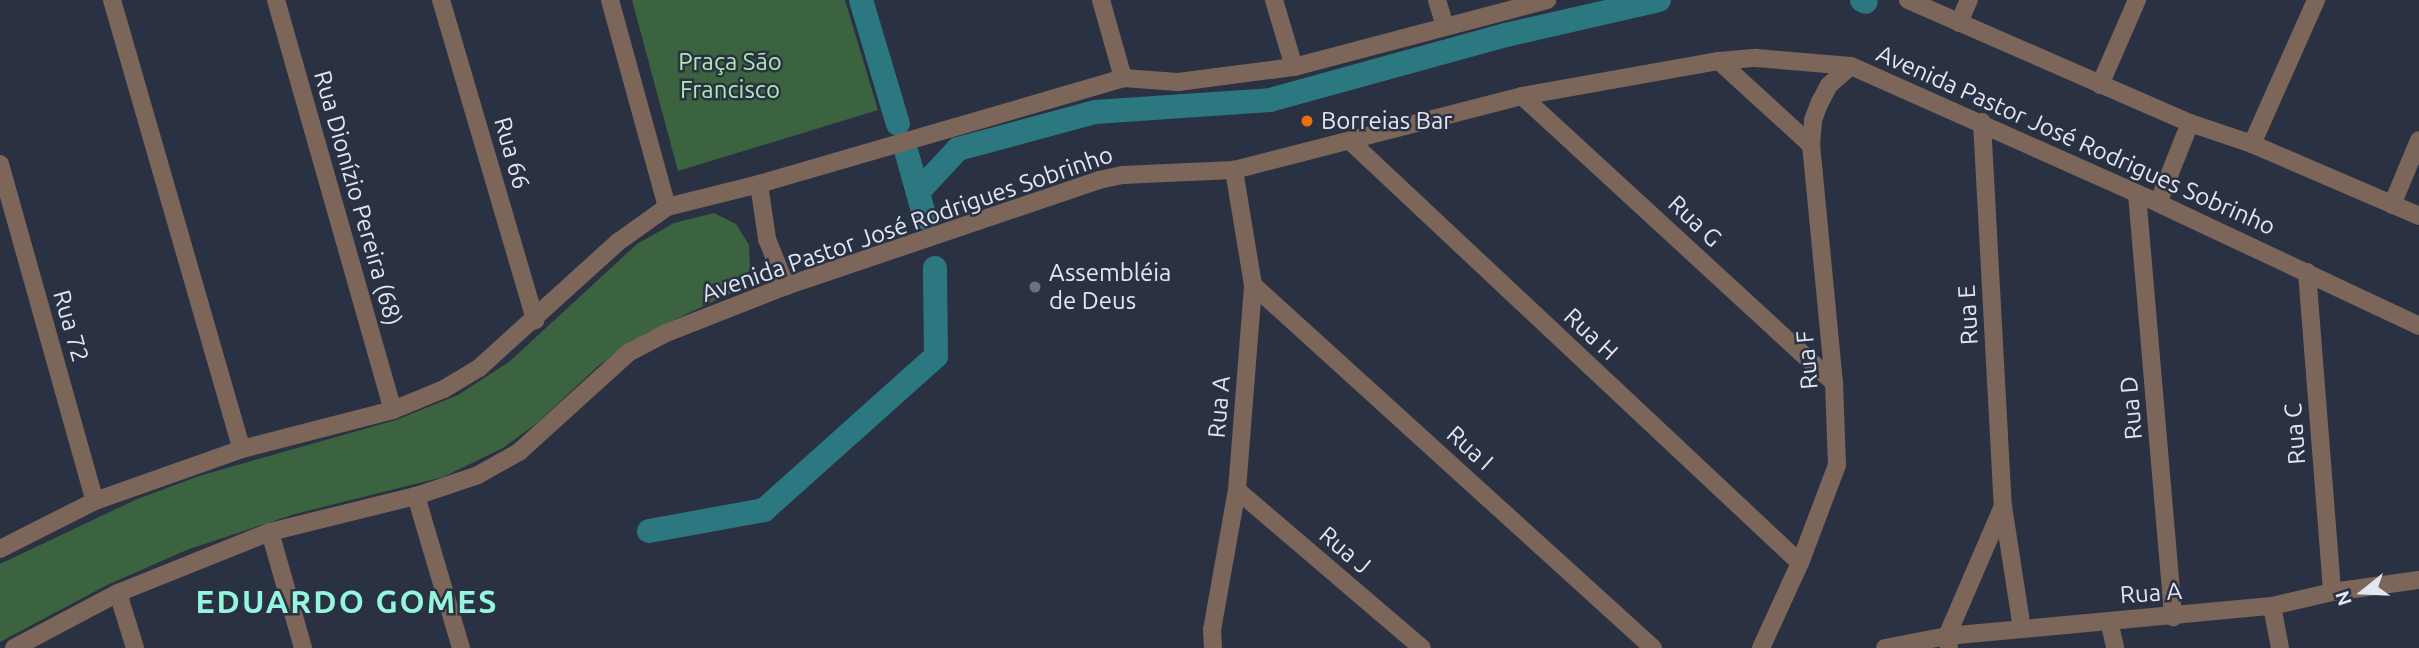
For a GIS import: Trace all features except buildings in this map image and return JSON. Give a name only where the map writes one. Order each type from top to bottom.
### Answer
[{"type":"street","points":[[112,0],[242,449]]},
{"type":"street","name":"Rua Dionízio Pereira (68)","points":[[276,0],[393,410]]},
{"type":"street","name":"Rua 66","points":[[441,0],[536,320]]},
{"type":"street","points":[[610,0],[667,207]]},
{"type":"street","points":[[1101,0],[1123,78]]},
{"type":"street","points":[[1274,0],[1294,67]]},
{"type":"street","points":[[1437,0],[1445,26]]},
{"type":"street","points":[[0,549],[95,501],[242,449],[393,410],[463,379],[536,320],[618,242],[667,207],[760,184],[1123,78],[1178,82],[1294,67],[1547,0]]},
{"type":"street","points":[[1909,0],[1959,23],[1990,33],[2100,85],[2186,130],[2252,144],[2419,216]]},
{"type":"street","points":[[1959,23],[1969,0]]},
{"type":"street","points":[[2100,85],[2137,0]]},
{"type":"street","points":[[2252,144],[2316,0]]},
{"type":"street","name":"Avenida Pastor José Rodrigues Sobrinho","points":[[14,648],[118,593],[270,532],[416,496],[478,475],[519,452],[628,353],[666,333],[786,286],[1099,180],[1122,175],[1234,170],[1522,96],[1719,61],[1756,58],[1852,66],[2158,202],[2419,326]]},
{"type":"street","points":[[1719,61],[1811,145]]},
{"type":"street","name":"Rua F","points":[[1761,648],[1800,563],[1837,465],[1834,383],[1811,145],[1813,120],[1829,85],[1852,66]]},
{"type":"street","name":"Rua G","points":[[1522,96],[1834,383]]},
{"type":"street","name":"Rua E","points":[[1982,122],[2003,506],[2022,629]]},
{"type":"street","points":[[2158,202],[2186,130]]},
{"type":"street","points":[[2392,205],[2419,140]]},
{"type":"street","name":"Rua H","points":[[1350,141],[1800,563]]},
{"type":"street","name":"Rua 72","points":[[0,164],[95,501]]},
{"type":"street","name":"Rua A","points":[[1213,648],[1212,630],[1237,490],[1253,285],[1234,170]]},
{"type":"street","points":[[760,184],[767,239],[786,286]]},
{"type":"street","name":"Rua D","points":[[2137,194],[2173,617]]},
{"type":"street","name":"Rua C","points":[[2307,272],[2332,592]]},
{"type":"street","name":"Rua I","points":[[1253,285],[1653,648]]},
{"type":"street","name":"Rua J","points":[[1237,490],[1422,648]]},
{"type":"street","points":[[416,496],[461,648]]},
{"type":"street","name":"Rua E","points":[[1948,642],[2003,506]]},
{"type":"street","points":[[270,532],[303,648]]},
{"type":"street","name":"Rua A","points":[[1885,648],[1948,642],[2022,629],[2272,606],[2332,592],[2419,580]]},
{"type":"street","points":[[118,593],[135,648]]},
{"type":"street","points":[[2272,606],[2280,648]]},
{"type":"street","points":[[2109,621],[2115,648]]},
{"type":"green space","name":"Praça São Francisco","points":[[632,0],[845,0],[878,110],[678,171]]},
{"type":"green space","points":[[714,213],[736,224],[749,245],[750,269],[738,290],[648,332],[622,348],[597,367],[537,423],[503,448],[443,477],[295,514],[189,549],[107,585],[0,642],[0,564],[135,500],[199,476],[396,420],[458,395],[509,362],[637,244],[674,223]]},
{"type":"waterway","points":[[861,0],[898,124]]},
{"type":"waterway","points":[[918,192],[958,149],[1095,112],[1270,100],[1506,35],[1659,0]]},
{"type":"waterway","points":[[1862,0],[1866,2]]},
{"type":"waterway","points":[[907,154],[925,218]]},
{"type":"waterway","points":[[649,531],[764,510],[936,356],[935,268]]},
{"type":"place","name":"Borreias Bar","points":[[1307,121]]},
{"type":"place","name":"Assembléia de Deus","points":[[1035,287]]},
{"type":"district","name":"EDUARDO GOMES","points":[[347,601]]}]
